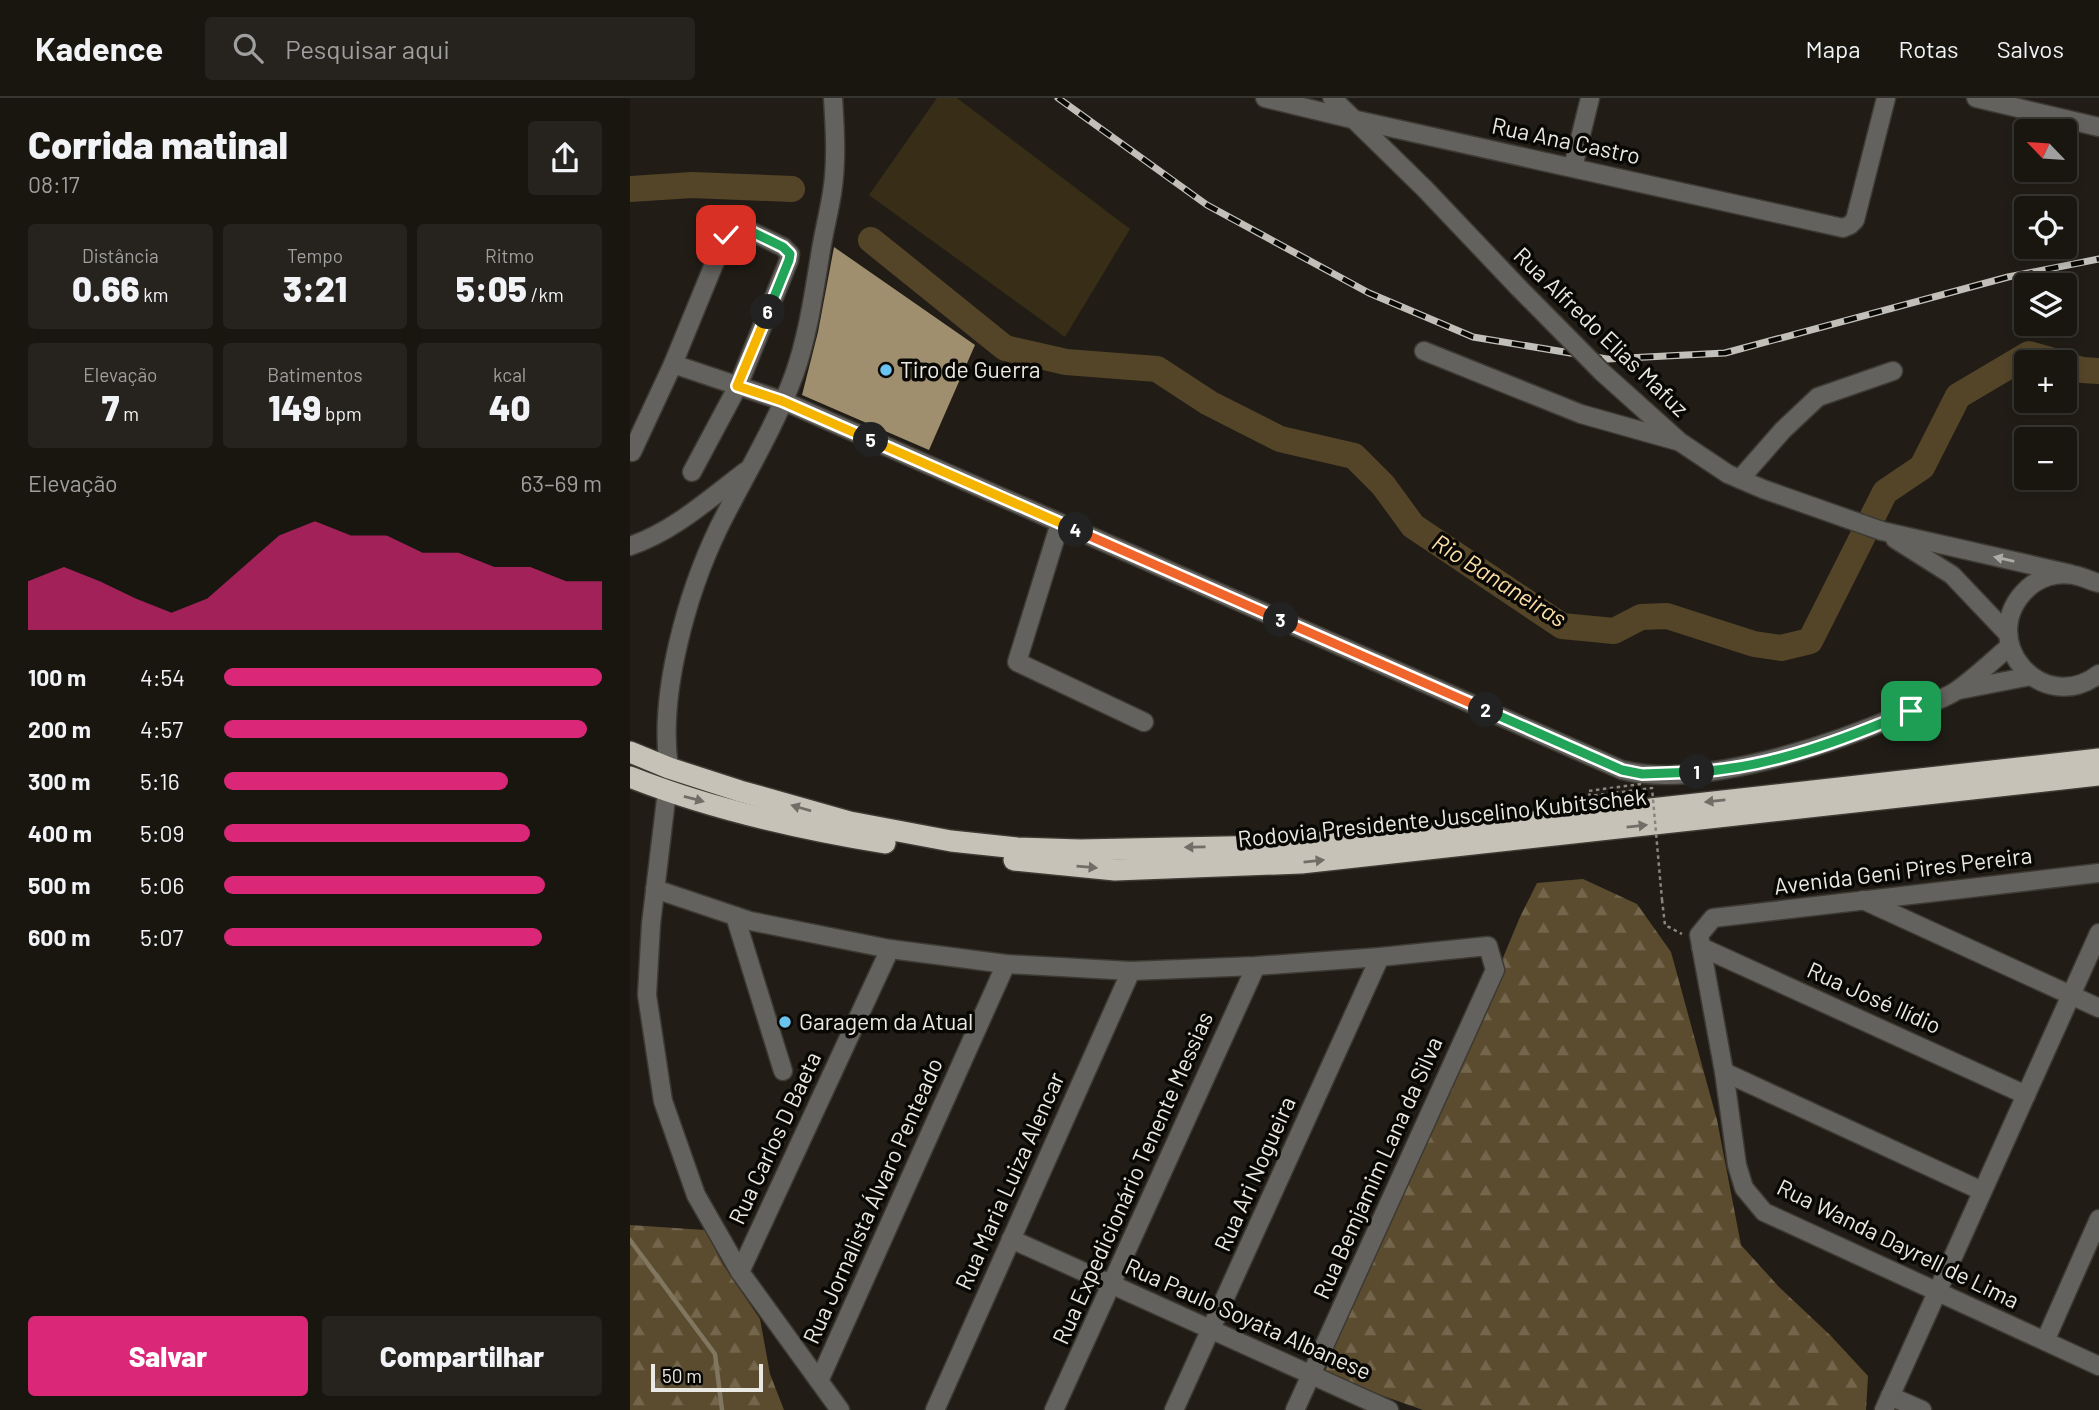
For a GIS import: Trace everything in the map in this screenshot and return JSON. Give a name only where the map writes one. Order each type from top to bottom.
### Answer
[{"type":"highway","name":"Rodovia Presidente Juscelino Kubitschek","points":[[630,752],[669,768],[850,822],[951,841],[1017,848],[1080,850],[1275,846],[1425,834],[2099,759]]},
{"type":"highway","name":"Rodovia Presidente Juscelino Kubitschek","points":[[630,777],[667,791],[764,818],[850,837],[1045,864],[1115,870],[1301,863],[2099,775]]},
{"type":"street","points":[[669,768],[666,722],[687,607],[717,531],[794,374],[804,338],[832,193],[835,165],[833,98]]},
{"type":"street","name":"Rua Ana Castro","points":[[1265,98],[1843,228],[1855,220],[1886,98]]},
{"type":"street","name":"Rua Alfredo Elias Mafuz","points":[[1332,98],[1425,189],[1602,372],[1680,442],[1740,479],[1843,519],[2090,580]]},
{"type":"street","points":[[1573,167],[1590,98]]},
{"type":"street","points":[[1976,98],[2099,127]]},
{"type":"street","points":[[632,452],[673,364],[726,235],[732,226],[738,225],[783,247],[790,254],[789,260],[737,386],[692,472]]},
{"type":"street","points":[[1424,352],[1581,414],[1680,442]]},
{"type":"street","points":[[673,364],[782,401],[1622,770],[1637,774],[1710,771],[1793,754],[1851,737],[1956,691],[2031,676],[2052,685],[2099,684]]},
{"type":"street","points":[[1740,479],[1783,430],[1818,397],[1893,371]]},
{"type":"street","points":[[630,546],[653,538],[683,519],[748,469]]},
{"type":"street","points":[[1060,523],[1017,662],[1144,722]]},
{"type":"street","name":"Rua Alfredo Elias Mafuz","points":[[1883,531],[1952,575],[2009,640],[2018,663],[2031,676]]},
{"type":"street","points":[[1956,691],[2009,640],[2010,614],[2019,597],[2033,583],[2051,575],[2090,580]]},
{"type":"street","points":[[2074,686],[2099,674]]},
{"type":"street","points":[[667,791],[655,890],[647,995],[663,1101],[696,1195],[740,1272],[840,1410]]},
{"type":"street","name":"Avenida Geni Pires Pereira","points":[[1700,941],[1713,918],[2099,873]]},
{"type":"street","points":[[655,890],[750,921],[890,948],[1006,964],[1130,971],[1380,957]]},
{"type":"street","points":[[1863,900],[2099,1008]]},
{"type":"street","points":[[734,915],[783,1071]]},
{"type":"street","points":[[1922,1410],[1887,1403],[2099,933]]},
{"type":"street","name":"Rua Wanda Dayrell de Lima","points":[[1700,941],[1724,1072],[1737,1165],[1744,1188],[1764,1212],[2099,1366]]},
{"type":"street","name":"Rua José Ilídio","points":[[1700,941],[2026,1094]]},
{"type":"street","name":"Rua Bemjamim Lana da Silva","points":[[1295,1410],[1495,970],[1488,946],[1380,957]]},
{"type":"street","name":"Rua Carlos D Baeta","points":[[740,1272],[890,948]]},
{"type":"street","name":"Rua Ari Nogueira","points":[[1174,1410],[1380,957]]},
{"type":"street","name":"Rua Jornalista Álvaro Penteado","points":[[819,1381],[1006,964]]},
{"type":"street","name":"Rua Expedicionário Tenente Messias","points":[[1054,1410],[1256,966]]},
{"type":"street","name":"Rua Maria Luiza Alencar","points":[[934,1410],[1130,971]]},
{"type":"street","points":[[1724,1072],[1982,1191]]},
{"type":"street","points":[[2045,1341],[2099,1219]]},
{"type":"street","name":"Rua Paulo Soyata Albanese","points":[[1011,1239],[1389,1410]]},
{"type":"path","points":[[1642,784],[1588,790],[1590,796],[1652,788],[1665,925],[1700,941]]},
{"type":"shaded area","points":[[937,98],[957,98],[1130,229],[1065,337],[869,195]]},
{"type":"green space","points":[[1583,879],[1637,904],[1671,952],[1717,1120],[1741,1245],[1868,1376],[1866,1410],[1423,1410],[1324,1375],[1341,1322],[1421,1154],[1520,917],[1537,883]]},
{"type":"green space","points":[[630,1225],[705,1230],[724,1266],[760,1319],[770,1374],[784,1410],[630,1410]]},
{"type":"building","name":"Tiro de Guerra","points":[[834,247],[975,345],[929,450],[802,395],[818,332]]},
{"type":"waterway","name":"Rio Bananeiras","points":[[630,189],[692,185],[792,189]]},
{"type":"waterway","name":"Rio Bananeiras","points":[[871,240],[1005,348],[1066,362],[1157,369],[1209,403],[1280,439],[1354,456],[1383,485],[1413,526],[1562,626],[1614,631],[1641,617],[1667,616],[1754,644],[1781,648],[1810,641],[1885,492],[1922,467],[1958,396],[2014,363]]},
{"type":"waterway","name":"Rio Bananeiras","points":[[2077,369],[2099,371]]},
{"type":"waterway","points":[[630,1240],[715,1354],[722,1410]]},
{"type":"railway","points":[[1058,98],[1207,205],[1369,293],[1473,337],[1607,359],[1725,353],[2008,277],[2099,259]]},
{"type":"place","name":"Tiro de Guerra","points":[[886,370]]},
{"type":"place","name":"Garagem da Atual","points":[[785,1022]]},
{"type":"route","points":[[726,235],[732,226],[738,225],[783,247],[790,254],[737,386],[782,401],[1622,770],[1637,774],[1710,771],[1793,754],[1851,737],[1911,711]]}]
